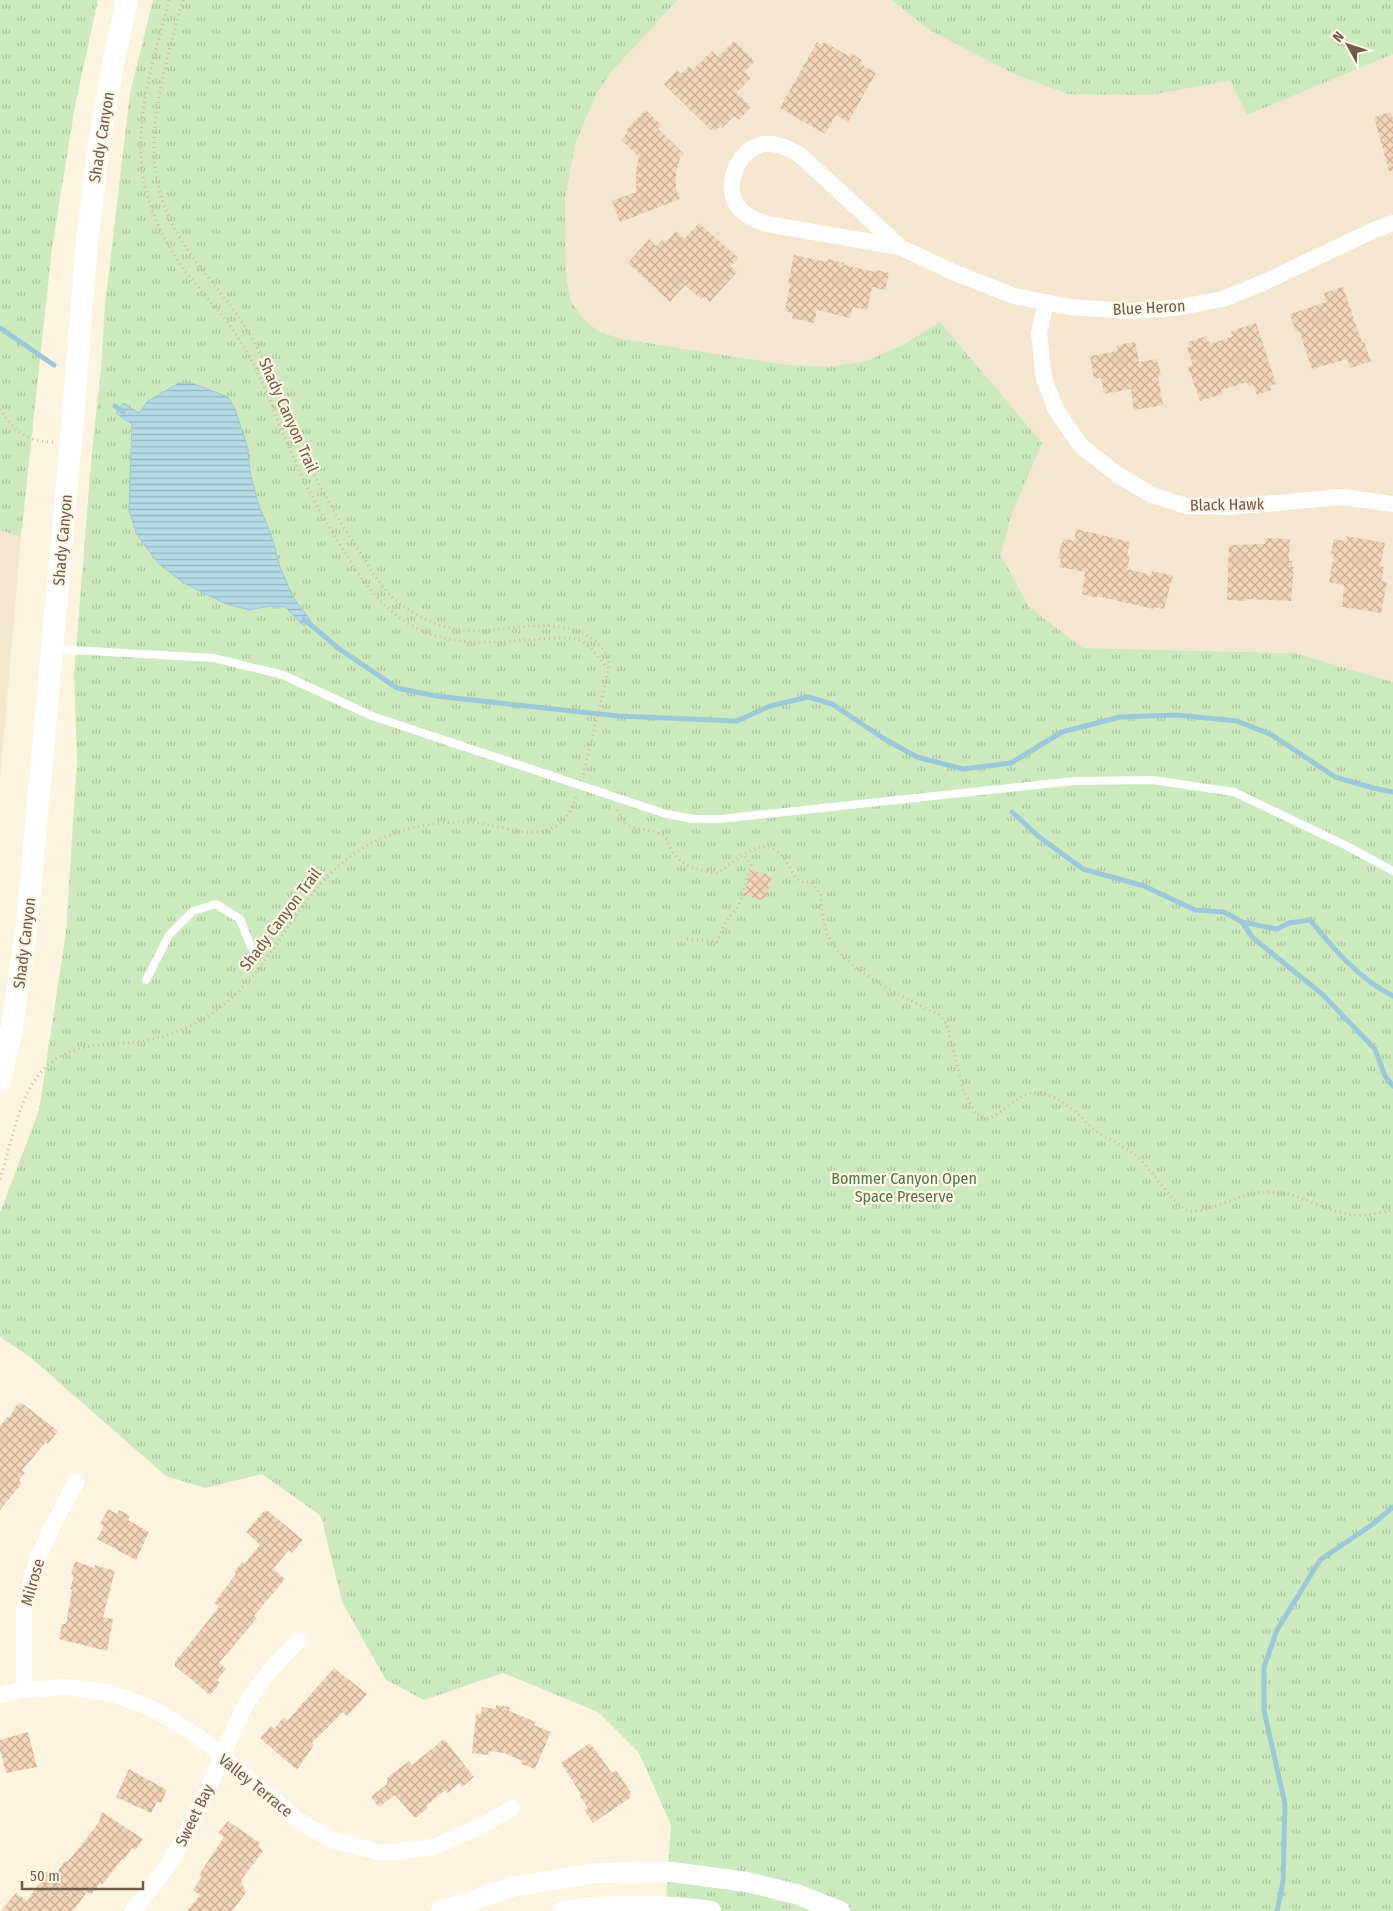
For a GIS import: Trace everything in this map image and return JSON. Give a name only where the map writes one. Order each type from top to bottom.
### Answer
[{"type":"main road","name":"Shady Canyon","points":[[0,1080],[12,1027],[24,951],[71,441],[87,242],[98,151],[113,64],[128,0]]},
{"type":"street","name":"Blue Heron","points":[[900,247],[800,155],[782,145],[763,144],[744,153],[735,169],[731,185],[733,198],[740,209],[754,219],[767,224],[900,247],[953,272],[1014,296],[1069,307],[1127,311],[1174,308],[1223,299],[1267,281],[1374,230],[1393,223]]},
{"type":"street","name":"Black Hawk","points":[[1046,302],[1039,333],[1044,379],[1056,410],[1080,446],[1118,476],[1152,495],[1186,506],[1230,507],[1342,497],[1393,504]]},
{"type":"street","name":"Milrose","points":[[24,1690],[24,1609],[36,1562],[76,1482]]},
{"type":"street","name":"Sweet Bay","points":[[132,1911],[148,1895],[180,1846],[250,1698],[264,1677],[299,1640]]},
{"type":"street","name":"Valley Terrace","points":[[0,1695],[24,1690],[67,1687],[110,1693],[151,1708],[199,1737],[298,1820],[332,1840],[381,1853],[434,1847],[482,1826],[512,1808]]},
{"type":"street","points":[[442,1911],[521,1885],[596,1873],[672,1872],[747,1882],[796,1894],[840,1911]]},
{"type":"street","points":[[564,1911],[591,1907],[636,1905],[684,1907],[711,1911]]},
{"type":"lane","points":[[52,649],[214,658],[283,675],[372,716],[666,814],[693,819],[771,814],[1075,781],[1153,780],[1234,792],[1348,846],[1393,871]]},
{"type":"lane","points":[[146,980],[169,935],[193,911],[216,904],[240,919],[251,947]]},
{"type":"path","name":"Shady Canyon Trail","points":[[169,0],[146,100],[141,132],[142,170],[154,214],[177,260],[240,339],[264,387],[293,458],[312,496],[353,565],[380,600],[405,621],[424,632],[454,641],[495,644],[523,640],[572,638],[585,643],[609,669]]},
{"type":"path","name":"Shady Canyon Trail","points":[[0,1178],[29,1090],[35,1079],[54,1059],[81,1047],[147,1040],[167,1035],[187,1028],[216,1010],[234,996],[253,975],[311,894],[327,875],[346,858],[402,830],[440,822],[479,823],[537,833],[547,831],[560,824],[568,814],[580,786],[609,669],[608,657],[602,648],[591,637],[576,629],[549,626],[478,631],[450,628],[425,619],[401,604],[388,592],[376,578],[351,540],[308,462],[261,354],[248,331],[183,245],[160,196],[154,159],[156,124],[168,58],[183,0]]},
{"type":"path","points":[[0,409],[9,423],[29,439],[41,442],[71,441]]},
{"type":"path","points":[[614,807],[624,822],[664,837],[672,853],[686,865],[702,872],[718,874],[753,848],[763,845],[773,848],[789,864],[796,879],[811,882],[820,894],[827,934],[836,949],[857,969],[892,991],[939,1015],[946,1023],[964,1092],[976,1114],[987,1119],[995,1116],[1023,1096],[1035,1092],[1049,1096],[1076,1112],[1095,1130],[1132,1152],[1155,1175],[1174,1199],[1184,1208],[1193,1212],[1226,1203],[1239,1197],[1270,1192],[1283,1193],[1354,1215],[1370,1215],[1393,1210]]},
{"type":"path","points":[[687,939],[717,942],[726,921],[739,906],[741,900],[751,865],[744,855]]},
{"type":"shaded area","points":[[678,0],[891,0],[928,29],[1150,95],[1230,81],[1247,115],[1393,54],[1393,682],[1295,653],[1082,648],[1029,607],[1001,555],[1012,513],[940,322],[904,344],[867,361],[832,366],[788,365],[622,339],[600,332],[583,319],[571,301],[566,277],[565,201],[575,144],[597,93],[613,70]]},
{"type":"shaded area","points":[[0,530],[21,537],[0,781]]},
{"type":"green space","points":[[0,0],[98,0],[75,106],[52,248],[21,537],[0,530]]},
{"type":"green space","name":"Bommer Canyon Open Space Preserve","points":[[153,0],[678,0],[613,70],[597,93],[575,144],[565,201],[566,277],[571,301],[583,319],[600,332],[622,339],[788,365],[832,366],[867,361],[904,344],[940,322],[1042,443],[1012,513],[1001,555],[1029,607],[1083,648],[1295,653],[1393,682],[1393,1911],[665,1911],[671,1825],[639,1753],[598,1712],[503,1673],[424,1700],[386,1680],[342,1602],[321,1516],[262,1474],[205,1488],[166,1476],[30,1357],[0,1337],[0,1213],[39,1110],[66,932],[77,761],[74,675],[105,305],[130,93]]},
{"type":"green space","points":[[891,0],[1393,0],[1393,54],[1247,115],[1230,81],[1150,95],[1068,94],[1012,73],[928,29]]},
{"type":"water","points":[[179,383],[192,383],[228,397],[235,409],[248,449],[250,472],[259,506],[271,534],[280,567],[293,597],[311,621],[304,626],[285,607],[270,606],[249,610],[224,603],[184,583],[158,563],[136,533],[129,510],[132,424],[116,413],[123,403],[139,413],[148,401]]},
{"type":"building","points":[[734,41],[755,61],[745,72],[751,78],[736,93],[751,107],[739,120],[734,116],[722,128],[720,126],[715,131],[712,128],[711,130],[664,84],[677,70],[681,74],[689,66],[693,70],[712,51],[718,57]]},
{"type":"building","points":[[817,42],[822,45],[824,42],[849,56],[851,53],[862,60],[860,64],[876,73],[848,122],[836,115],[825,134],[780,108]]},
{"type":"building","points":[[646,110],[661,125],[658,129],[684,154],[680,158],[676,173],[676,189],[680,199],[620,222],[612,201],[636,192],[636,171],[639,157],[621,140],[628,132],[626,130]]},
{"type":"building","points":[[1391,112],[1393,120],[1393,170],[1389,171],[1374,117]]},
{"type":"building","points":[[699,223],[738,258],[730,266],[737,272],[710,302],[704,297],[701,299],[685,285],[670,302],[628,263],[649,239],[656,246],[663,239],[666,242],[676,231],[684,239]]},
{"type":"building","points":[[794,255],[827,262],[828,259],[844,263],[844,265],[889,273],[885,290],[872,287],[867,310],[853,307],[850,318],[817,310],[814,323],[792,318],[793,313],[785,311]]},
{"type":"building","points":[[1343,287],[1362,343],[1364,342],[1371,361],[1350,368],[1347,359],[1312,369],[1299,331],[1296,332],[1290,314],[1326,302],[1324,293]]},
{"type":"building","points":[[1256,323],[1276,384],[1270,386],[1271,390],[1257,395],[1253,384],[1249,386],[1247,382],[1221,390],[1222,394],[1200,401],[1188,367],[1193,365],[1187,348],[1189,347],[1188,342],[1206,336],[1211,344],[1233,336],[1231,331]]},
{"type":"building","points":[[1135,342],[1139,362],[1157,359],[1161,376],[1158,377],[1163,405],[1134,410],[1131,389],[1104,394],[1101,378],[1094,379],[1090,356],[1118,351],[1117,345]]},
{"type":"building","points":[[1076,529],[1130,542],[1127,555],[1130,556],[1127,569],[1151,575],[1152,571],[1173,576],[1164,609],[1154,607],[1154,609],[1082,594],[1085,572],[1059,567],[1061,559],[1058,558],[1063,538],[1074,541]]},
{"type":"building","points":[[1347,536],[1385,543],[1380,566],[1384,567],[1381,581],[1387,582],[1381,613],[1342,607],[1344,585],[1329,582],[1334,554],[1331,553],[1334,539],[1346,541]]},
{"type":"building","points":[[1265,538],[1290,539],[1289,561],[1292,561],[1292,567],[1294,567],[1291,601],[1227,600],[1229,545],[1265,544]]},
{"type":"building","points":[[750,870],[772,876],[765,901],[744,895]]},
{"type":"building","points":[[19,1404],[23,1404],[58,1431],[22,1470],[25,1473],[19,1480],[22,1483],[0,1510],[0,1426],[7,1417],[9,1418]]},
{"type":"building","points":[[108,1509],[117,1514],[119,1510],[130,1516],[128,1520],[149,1532],[136,1560],[97,1539],[104,1526],[100,1524]]},
{"type":"building","points":[[268,1511],[303,1540],[292,1553],[289,1550],[273,1569],[285,1579],[254,1616],[257,1618],[219,1663],[226,1669],[217,1680],[220,1683],[210,1695],[175,1666],[175,1662],[219,1607],[214,1603],[236,1574],[234,1572],[242,1562],[244,1564],[260,1545],[246,1532],[263,1512]]},
{"type":"building","points":[[75,1561],[94,1568],[95,1565],[115,1571],[103,1617],[113,1619],[107,1651],[59,1639],[62,1624],[66,1624],[72,1590],[70,1589],[74,1575],[71,1574]]},
{"type":"building","points":[[334,1668],[367,1694],[347,1716],[343,1712],[312,1743],[314,1745],[297,1770],[260,1738],[271,1726],[274,1729],[283,1718],[288,1720]]},
{"type":"building","points":[[496,1705],[510,1707],[509,1711],[536,1722],[534,1725],[551,1732],[535,1769],[522,1764],[523,1761],[504,1753],[489,1751],[488,1755],[472,1753],[476,1714],[481,1714],[482,1707],[496,1709]]},
{"type":"building","points":[[28,1732],[37,1767],[6,1773],[0,1750],[0,1740]]},
{"type":"building","points":[[444,1739],[474,1777],[462,1787],[459,1783],[448,1793],[445,1790],[426,1806],[428,1808],[415,1818],[395,1795],[379,1807],[371,1797],[387,1784],[387,1778],[409,1761],[412,1765]]},
{"type":"building","points":[[590,1743],[612,1773],[616,1770],[631,1793],[630,1798],[593,1823],[584,1810],[588,1808],[579,1795],[581,1794],[561,1763]]},
{"type":"building","points":[[129,1769],[167,1790],[161,1803],[157,1802],[151,1813],[116,1797]]},
{"type":"building","points":[[102,1812],[143,1839],[135,1850],[132,1848],[124,1860],[122,1859],[102,1885],[100,1883],[91,1895],[87,1892],[73,1911],[1,1911],[16,1893],[27,1901],[48,1870],[55,1875],[99,1822]]},
{"type":"building","points":[[228,1821],[260,1843],[258,1846],[263,1851],[241,1880],[246,1893],[232,1911],[187,1911],[200,1895],[193,1890],[202,1877],[199,1875],[224,1837],[218,1833]]},
{"type":"waterway","points":[[0,328],[54,365]]},
{"type":"waterway","points":[[115,406],[123,412]]},
{"type":"waterway","points":[[304,619],[338,648],[397,688],[436,696],[618,716],[737,721],[770,706],[808,697],[832,704],[883,738],[917,757],[963,769],[1011,763],[1062,732],[1120,717],[1176,715],[1237,721],[1272,735],[1335,777],[1393,792]]},
{"type":"waterway","points":[[1012,812],[1038,836],[1083,869],[1144,886],[1195,910],[1224,912],[1242,922],[1253,938],[1322,994],[1375,1049],[1385,1076],[1393,1086]]},
{"type":"waterway","points":[[1242,922],[1277,929],[1289,923],[1310,920],[1358,972],[1393,996]]},
{"type":"waterway","points":[[1277,1911],[1283,1882],[1285,1804],[1264,1711],[1264,1667],[1277,1630],[1320,1560],[1373,1524],[1393,1507]]}]
